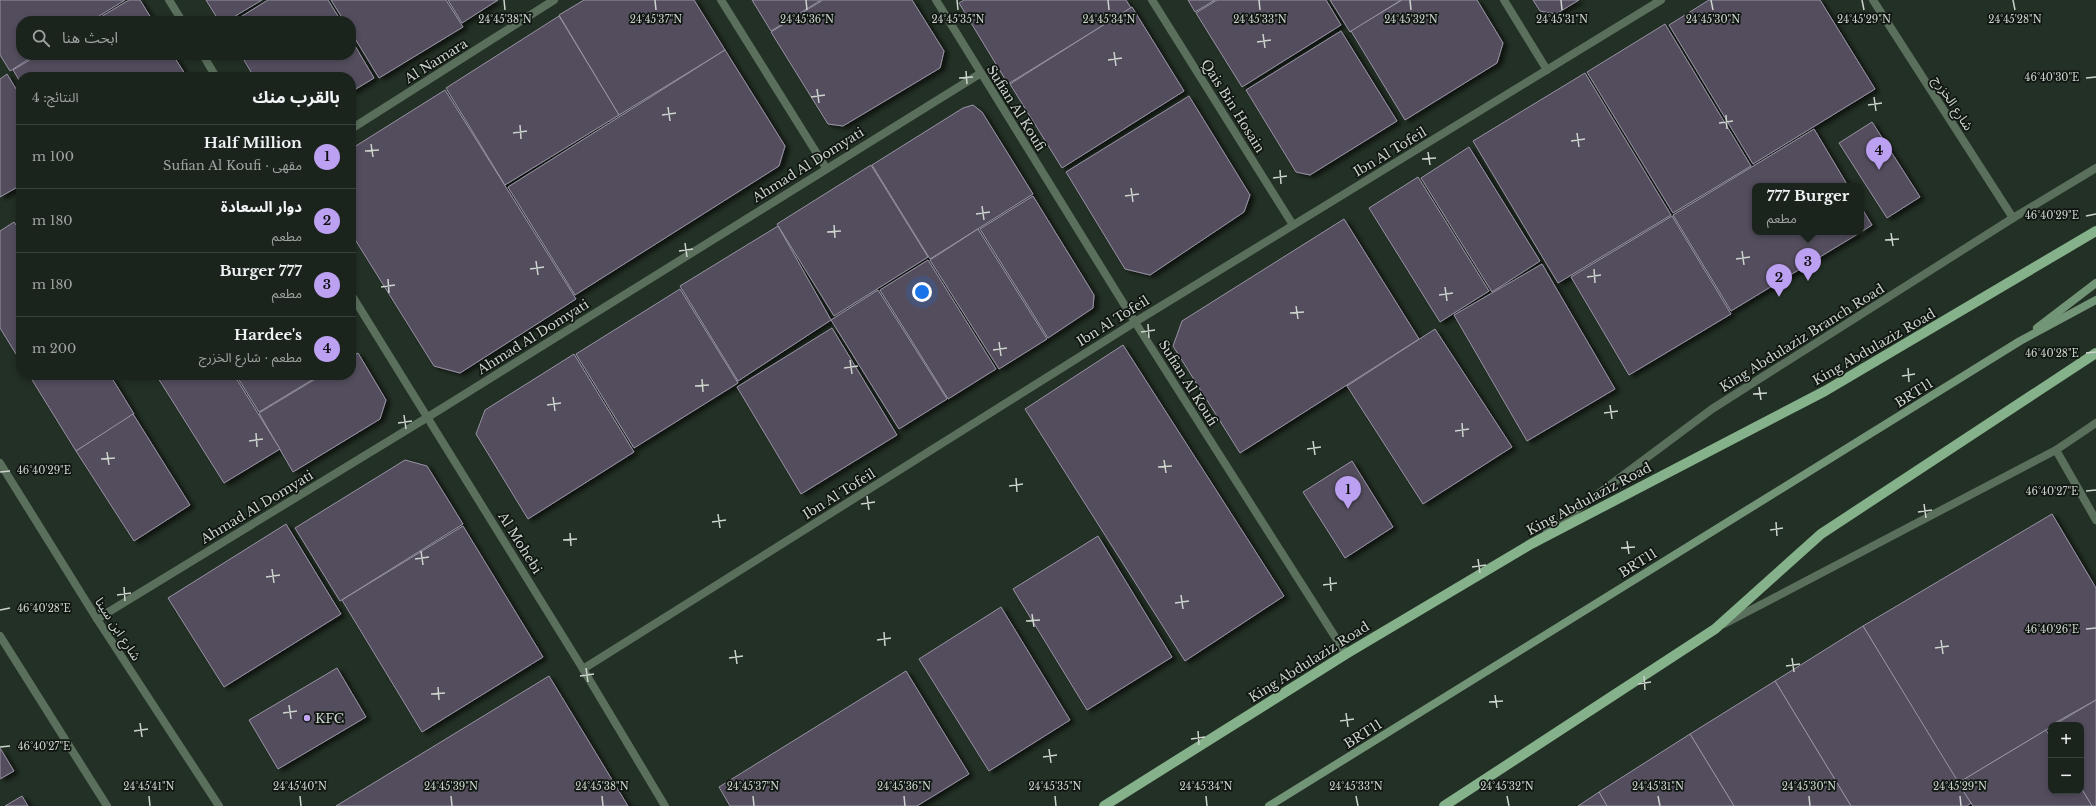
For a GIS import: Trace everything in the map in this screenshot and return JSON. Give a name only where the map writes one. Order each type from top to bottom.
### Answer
[{"type":"main road","name":"King Abdulaziz Road","points":[[1104,806],[1346,654],[1531,544],[1825,391],[2096,231]]},
{"type":"main road","name":"BRT11","points":[[2020,341],[2096,283]]},
{"type":"main road","name":"BRT11","points":[[1269,806],[2020,341],[2096,300]]},
{"type":"main road","points":[[1444,806],[1714,629],[1821,534],[2096,353]]},
{"type":"street","points":[[169,0],[179,16]]},
{"type":"street","name":"Al Namara","points":[[356,126],[554,0]]},
{"type":"street","points":[[721,0],[826,168]]},
{"type":"street","name":"Sufian Al Koufi","points":[[936,0],[1134,322],[1346,654]]},
{"type":"street","name":"Qais Bin Hosain","points":[[1152,0],[1293,225]]},
{"type":"street","points":[[1504,0],[1547,70]]},
{"type":"street","name":"Ibn Al Tofeil","points":[[583,669],[1134,322],[1661,0]]},
{"type":"street","name":"شارع الخزرج","points":[[1873,0],[2013,218]]},
{"type":"street","points":[[206,60],[213,72]]},
{"type":"street","name":"Ahmad Al Domyati","points":[[97,619],[428,417],[826,168],[981,73]]},
{"type":"street","name":"King Abdulaziz Branch Road","points":[[1531,544],[1712,409],[2013,218],[2096,168]]},
{"type":"street","name":"Al Mohebi","points":[[356,302],[583,669],[665,806]]},
{"type":"street","points":[[1714,629],[2056,450],[2096,423]]},
{"type":"street","points":[[2056,450],[2096,520]]},
{"type":"street","name":"شارع ابن سينا","points":[[0,463],[97,619],[219,806]]},
{"type":"street","points":[[0,636],[107,806]]},
{"type":"building","points":[[0,0],[125,0],[99,16],[16,16],[16,60],[27,60],[10,71],[0,55]]},
{"type":"building","points":[[129,0],[140,0],[150,16],[102,16]]},
{"type":"building","points":[[206,0],[262,0],[235,16],[216,16]]},
{"type":"building","points":[[268,0],[328,0],[338,16],[242,16]]},
{"type":"building","points":[[331,0],[446,0],[463,27],[379,78],[356,40],[356,16],[341,16]]},
{"type":"building","points":[[448,0],[498,0],[462,23]]},
{"type":"building","points":[[584,0],[694,0],[725,50],[619,115],[559,15]]},
{"type":"building","points":[[752,0],[821,0],[771,31]]},
{"type":"building","points":[[823,0],[912,0],[944,51],[940,68],[843,126],[828,124],[771,32]]},
{"type":"building","points":[[964,0],[1126,0],[1131,8],[1008,84],[959,3]]},
{"type":"building","points":[[1188,0],[1215,0],[1195,12]]},
{"type":"building","points":[[1217,0],[1326,0],[1341,25],[1242,87],[1196,13]]},
{"type":"building","points":[[1330,0],[1401,0],[1350,32]]},
{"type":"building","points":[[1402,0],[1477,0],[1503,43],[1497,63],[1405,120],[1351,31]]},
{"type":"building","points":[[1533,0],[1579,0],[1556,14],[1540,11]]},
{"type":"building","points":[[1709,0],[1820,0],[1875,89],[1753,164],[1669,25]]},
{"type":"building","points":[[1132,7],[1184,91],[1062,168],[1010,84]]},
{"type":"building","points":[[559,16],[619,115],[505,185],[446,88]]},
{"type":"building","points":[[1665,24],[1751,166],[1673,213],[1587,72]]},
{"type":"building","points":[[1341,31],[1397,121],[1310,175],[1296,172],[1246,90]]},
{"type":"building","points":[[356,47],[374,78],[356,89],[356,72],[251,72],[244,60],[356,60]]},
{"type":"building","points":[[725,50],[785,146],[779,166],[575,295],[508,187]]},
{"type":"building","points":[[30,60],[176,60],[184,72],[16,72],[16,75],[13,70]]},
{"type":"building","points":[[1585,73],[1671,215],[1558,283],[1473,141]]},
{"type":"building","points":[[7,74],[16,89],[16,188],[0,197],[0,79]]},
{"type":"building","points":[[445,90],[576,299],[460,373],[434,366],[356,241],[356,146]]},
{"type":"building","points":[[1189,96],[1250,195],[1244,212],[1150,275],[1125,269],[1066,172]]},
{"type":"building","points":[[973,105],[982,112],[1033,194],[930,259],[872,165],[963,108]]},
{"type":"building","points":[[1872,122],[1920,197],[1887,218],[1839,143]]},
{"type":"building","points":[[1814,129],[1846,183],[1752,183],[1752,235],[1856,235],[1731,311],[1673,215]]},
{"type":"building","points":[[1469,147],[1540,261],[1492,292],[1421,178]]},
{"type":"building","points":[[871,165],[928,257],[834,316],[777,224]]},
{"type":"building","points":[[1418,177],[1489,291],[1440,322],[1369,208]]},
{"type":"building","points":[[1033,196],[1094,295],[1093,308],[1048,338],[980,229]]},
{"type":"building","points":[[1864,212],[1872,225],[1864,230]]},
{"type":"building","points":[[1672,216],[1731,314],[1629,375],[1571,277]]},
{"type":"building","points":[[1344,219],[1419,339],[1240,453],[1173,346],[1182,321]]},
{"type":"building","points":[[14,222],[16,225],[16,354],[0,328],[0,231]]},
{"type":"building","points":[[778,226],[831,320],[738,381],[680,286]]},
{"type":"building","points":[[978,229],[1047,339],[999,369],[930,260]]},
{"type":"building","points":[[928,260],[996,369],[948,399],[880,290]]},
{"type":"building","points":[[1542,264],[1615,389],[1527,441],[1454,315]]},
{"type":"building","points":[[680,289],[738,383],[634,448],[576,354]]},
{"type":"building","points":[[878,290],[947,399],[899,429],[831,320]]},
{"type":"building","points":[[832,328],[897,435],[801,494],[737,387]]},
{"type":"building","points":[[1435,329],[1512,447],[1423,504],[1347,386]]},
{"type":"building","points":[[1123,345],[1284,596],[1185,661],[1025,409]]},
{"type":"building","points":[[358,353],[386,400],[380,419],[293,472],[259,413],[314,380],[356,380],[356,354]]},
{"type":"building","points":[[574,354],[634,452],[528,519],[476,434],[485,410]]},
{"type":"building","points":[[32,380],[113,380],[134,414],[76,451]]},
{"type":"building","points":[[159,380],[237,380],[280,449],[224,483]]},
{"type":"building","points":[[239,380],[312,380],[259,412]]},
{"type":"building","points":[[133,414],[190,505],[134,541],[76,451]]},
{"type":"building","points":[[405,460],[427,466],[463,524],[340,601],[295,528]]},
{"type":"building","points":[[1352,461],[1393,527],[1345,558],[1303,492]]},
{"type":"building","points":[[2052,514],[2096,588],[2096,700],[2056,722],[2048,722],[2048,729],[1958,783],[1863,626]]},
{"type":"building","points":[[286,524],[341,614],[224,687],[168,598]]},
{"type":"building","points":[[463,526],[543,657],[422,732],[342,600]]},
{"type":"building","points":[[1098,536],[1172,657],[1087,710],[1013,589]]},
{"type":"building","points":[[1001,607],[1070,720],[989,771],[919,659]]},
{"type":"building","points":[[1863,626],[1971,803],[1967,806],[1851,806],[1775,681]]},
{"type":"building","name":"KFC","points":[[337,668],[366,717],[278,769],[249,720]]},
{"type":"building","points":[[906,671],[969,774],[917,806],[730,806],[719,787]]},
{"type":"building","points":[[549,676],[628,806],[336,806]]},
{"type":"building","points":[[1775,681],[1851,806],[1734,806],[1690,734]]},
{"type":"building","points":[[2096,700],[2096,806],[2092,806],[2084,793],[2084,722],[2059,722]]},
{"type":"building","points":[[2046,730],[2048,733],[2048,794],[2084,793],[2092,806],[1973,806],[1958,783]]},
{"type":"building","points":[[1690,734],[1734,806],[1607,806],[1599,792]]},
{"type":"building","points":[[0,748],[14,771],[0,779]]},
{"type":"building","points":[[1599,792],[1607,806],[1578,806]]},
{"type":"building","points":[[22,796],[28,806],[5,806]]},
{"type":"place","name":"Hardee's","points":[[1879,170]]},
{"type":"place","name":"777 Burger","points":[[1808,281]]},
{"type":"place","name":"دوار السعادة","points":[[1779,297]]},
{"type":"place","name":"Half Million","points":[[1348,509]]},
{"type":"place","name":"KFC","points":[[307,718]]}]
